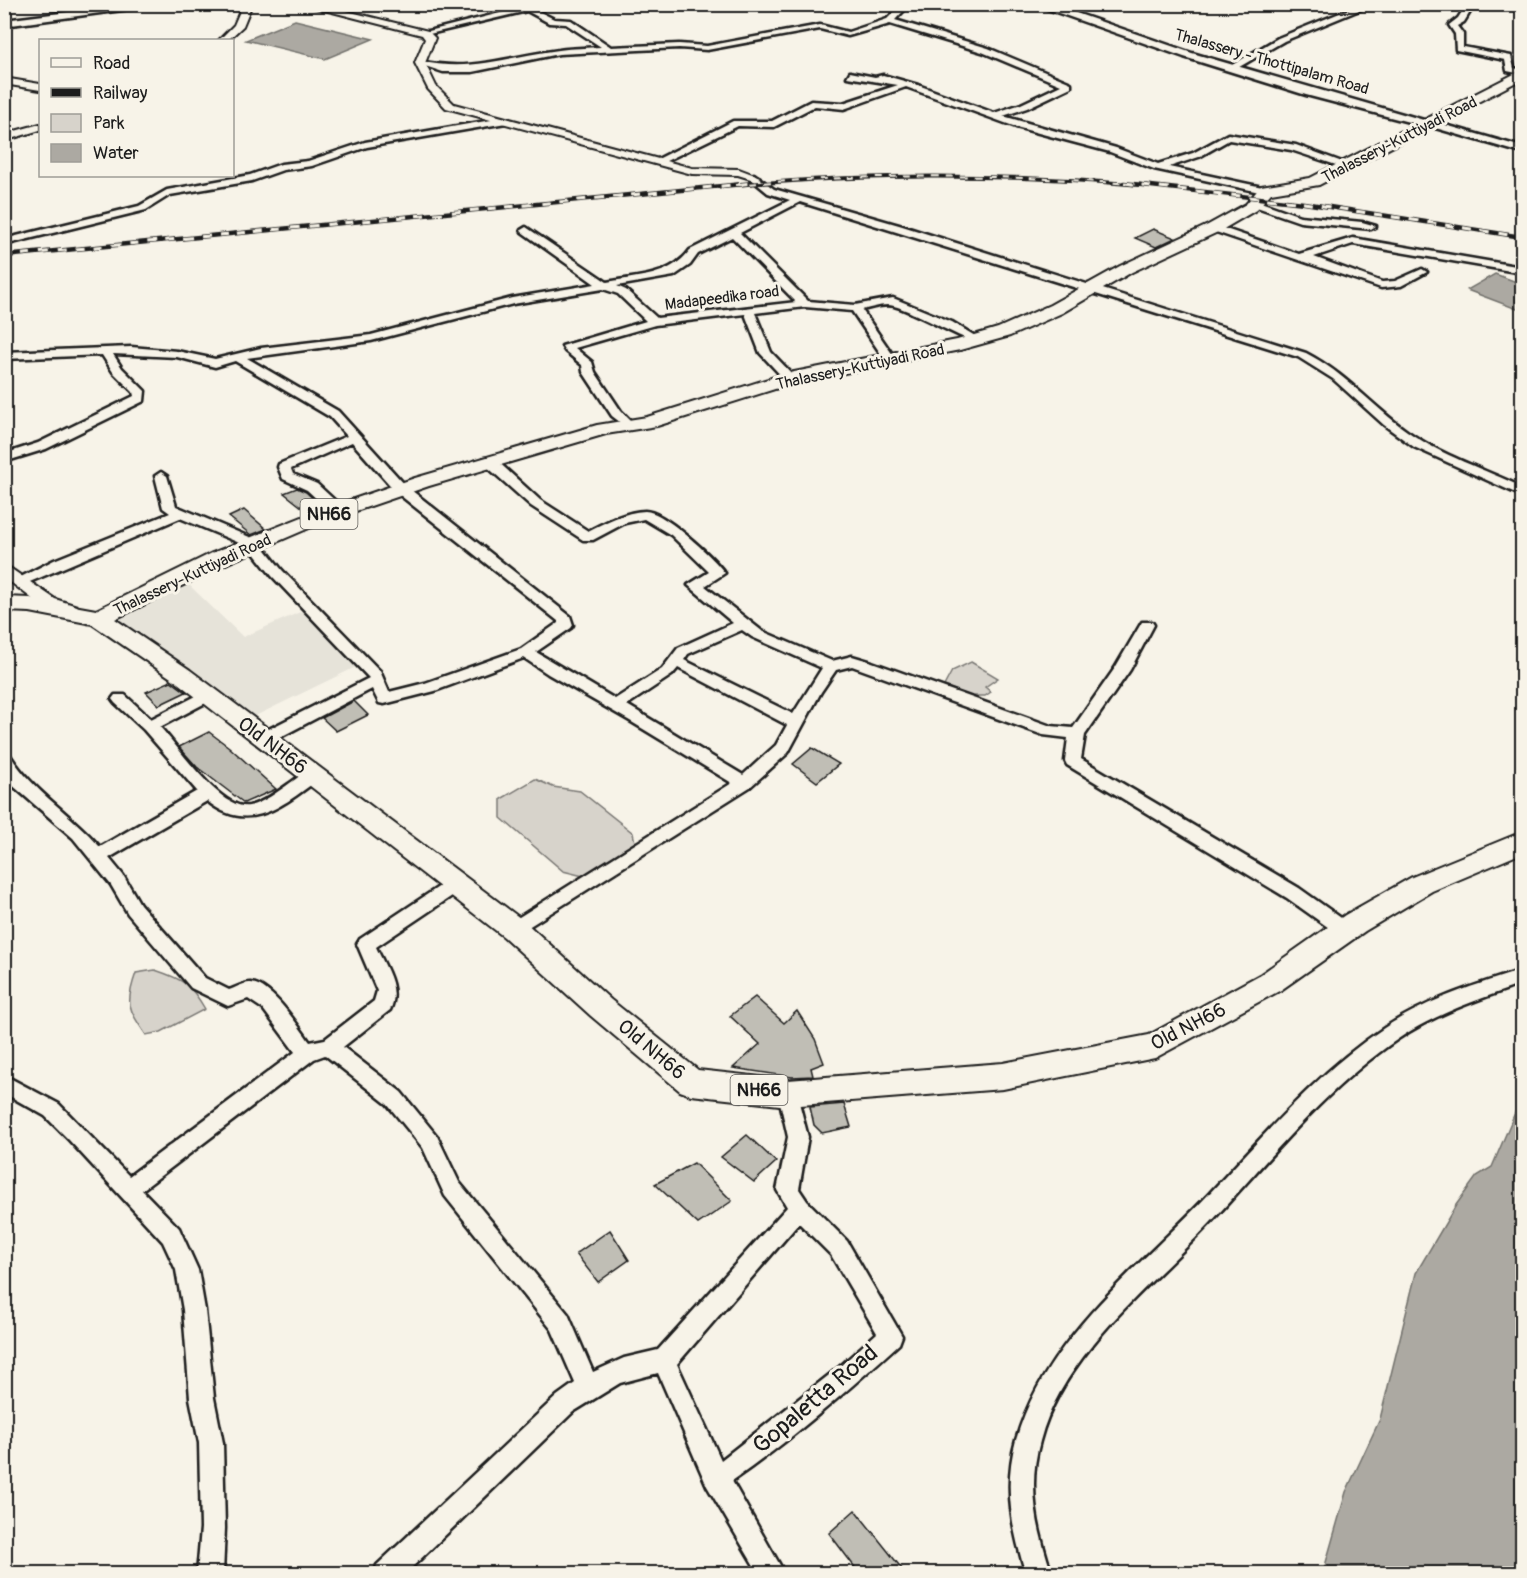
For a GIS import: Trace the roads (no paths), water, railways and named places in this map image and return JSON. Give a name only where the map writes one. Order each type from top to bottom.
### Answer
[{"type":"main road","points":[[4,23],[162,4]]},
{"type":"main road","name":"Thalassery - Thottipalam Road","points":[[1038,4],[1231,68],[1428,123]]},
{"type":"main road","name":"Thalassery-Kuttiyadi Road","points":[[99,618],[220,558],[254,544],[338,511],[489,461],[517,459],[570,438],[604,429],[650,422],[790,378],[976,341],[1024,325],[1126,269],[1214,228],[1259,197],[1311,184],[1522,73]]},
{"type":"main road","name":"Old NH66","points":[[4,604],[30,605],[99,618],[208,695],[514,929],[601,1008],[691,1082],[788,1093],[1003,1076],[1155,1046],[1270,982],[1345,930],[1422,884],[1522,842]]},
{"type":"street","points":[[224,39],[238,26],[248,4]]},
{"type":"street","points":[[305,4],[424,33],[430,38],[429,46],[420,63]]},
{"type":"street","points":[[420,63],[443,69],[472,69],[543,54],[679,46],[707,48],[820,27],[848,34],[890,21],[907,4]]},
{"type":"street","points":[[1231,68],[1262,47],[1371,4]]},
{"type":"street","points":[[1471,4],[1461,20],[1453,25],[1459,34],[1459,48],[1508,58],[1510,69],[1522,73]]},
{"type":"street","points":[[424,33],[528,8],[552,21],[568,22],[610,50]]},
{"type":"street","points":[[890,21],[985,50],[1068,85],[1024,106],[994,116]]},
{"type":"street","points":[[420,63],[441,100],[450,106],[698,172],[736,172],[754,177],[765,189],[895,226],[1310,358],[1324,365],[1373,406],[1389,423],[1428,448],[1522,492]]},
{"type":"street","points":[[850,75],[875,80],[883,78],[903,86],[952,99],[1059,138],[1113,150],[1157,167],[1259,197],[1299,219],[1332,224],[1340,221],[1371,226]]},
{"type":"street","points":[[4,81],[29,83],[39,87]]},
{"type":"street","points":[[657,162],[736,123],[774,124],[814,103],[844,106],[903,86]]},
{"type":"street","points":[[4,242],[142,208],[167,193],[252,178],[281,167],[309,164],[365,144],[504,121]]},
{"type":"street","points":[[1428,123],[1522,150]]},
{"type":"street","points":[[4,138],[39,127]]},
{"type":"street","points":[[1157,167],[1196,155],[1228,137],[1293,147],[1348,166]]},
{"type":"street","points":[[1501,144],[1522,142]]},
{"type":"street","points":[[4,356],[105,350],[177,354],[215,363],[261,351],[371,338],[512,301],[670,274],[686,263],[694,252],[799,200]]},
{"type":"street","points":[[1214,228],[1381,285],[1397,284],[1422,273]]},
{"type":"street","points":[[526,230],[606,285],[622,292],[654,322]]},
{"type":"street","points":[[734,232],[806,304]]},
{"type":"street","points":[[1304,257],[1343,242],[1353,241],[1522,270]]},
{"type":"street","name":"Madapeedika road","points":[[629,425],[616,413],[589,372],[588,364],[568,350],[568,346],[654,322],[806,304],[855,308],[898,301],[948,324],[976,341]]},
{"type":"street","points":[[855,308],[889,358]]},
{"type":"street","points":[[749,311],[766,353],[790,378]]},
{"type":"street","points":[[4,458],[42,446],[140,398],[139,391],[117,370],[105,350]]},
{"type":"street","points":[[160,476],[170,507],[254,544],[277,573],[352,648],[377,680],[384,699],[430,687],[526,652],[566,625],[565,619],[401,489],[334,414],[236,357]]},
{"type":"street","points":[[338,511],[312,487],[288,476],[284,467],[354,437]]},
{"type":"street","points":[[489,461],[511,484],[551,517],[588,537],[621,520],[646,515],[676,532],[718,573],[695,585],[743,624],[765,638],[831,666],[852,661],[867,665],[1049,731],[1077,734]]},
{"type":"street","points":[[20,581],[100,545],[181,513]]},
{"type":"street","points":[[4,569],[49,603],[99,618]]},
{"type":"street","points":[[615,706],[667,672],[683,651],[743,624]]},
{"type":"street","points":[[1147,625],[1122,670],[1077,734],[1073,761],[1293,892],[1345,930]]},
{"type":"street","points":[[526,652],[744,783]]},
{"type":"street","points":[[675,661],[740,692],[796,723]]},
{"type":"street","points":[[514,929],[744,783],[782,749],[831,666]]},
{"type":"street","points":[[265,738],[377,680]]},
{"type":"street","points":[[150,726],[208,695]]},
{"type":"street","points":[[120,699],[150,726],[209,792],[231,810],[247,813],[313,775]]},
{"type":"street","points":[[4,759],[17,780],[79,834],[117,880],[147,925],[198,983],[228,998],[250,990],[270,1004],[307,1053]]},
{"type":"street","points":[[96,857],[209,792]]},
{"type":"street","points":[[127,1189],[277,1078],[307,1053],[318,1047],[329,1047],[383,1005],[386,991],[366,944],[455,885]]},
{"type":"street","points":[[1039,1574],[1025,1528],[1019,1481],[1034,1420],[1046,1396],[1074,1353],[1128,1288],[1191,1228],[1278,1132],[1333,1080],[1390,1033],[1486,987],[1522,977]]},
{"type":"street","points":[[329,1047],[394,1098],[430,1142],[452,1189],[560,1322],[588,1387]]},
{"type":"street","points":[[4,1083],[52,1110],[171,1235],[187,1269],[194,1310],[202,1398],[211,1443],[213,1528],[210,1574]]},
{"type":"street","name":"Gopaletta Road","points":[[716,1477],[750,1454],[891,1336],[839,1248],[799,1208],[788,1190],[798,1137],[788,1093]]},
{"type":"street","points":[[386,1574],[538,1427],[588,1387],[630,1366],[664,1360],[799,1208]]},
{"type":"street","points":[[664,1360],[716,1477],[773,1574]]},
{"type":"water","points":[[295,20],[373,39],[325,59],[246,40]]},
{"type":"water","points":[[1495,274],[1522,284],[1522,311],[1467,290]]},
{"type":"water","points":[[1522,1096],[1522,1573],[1323,1573],[1346,1492],[1380,1419],[1416,1273],[1456,1205],[1477,1176],[1492,1167]]},
{"type":"railway","points":[[736,185],[838,178],[939,176],[1142,185]]},
{"type":"railway","points":[[4,256],[753,183]]},
{"type":"railway","points":[[1124,183],[1142,185]]},
{"type":"railway","points":[[1142,185],[1304,203],[1522,237]]}]
